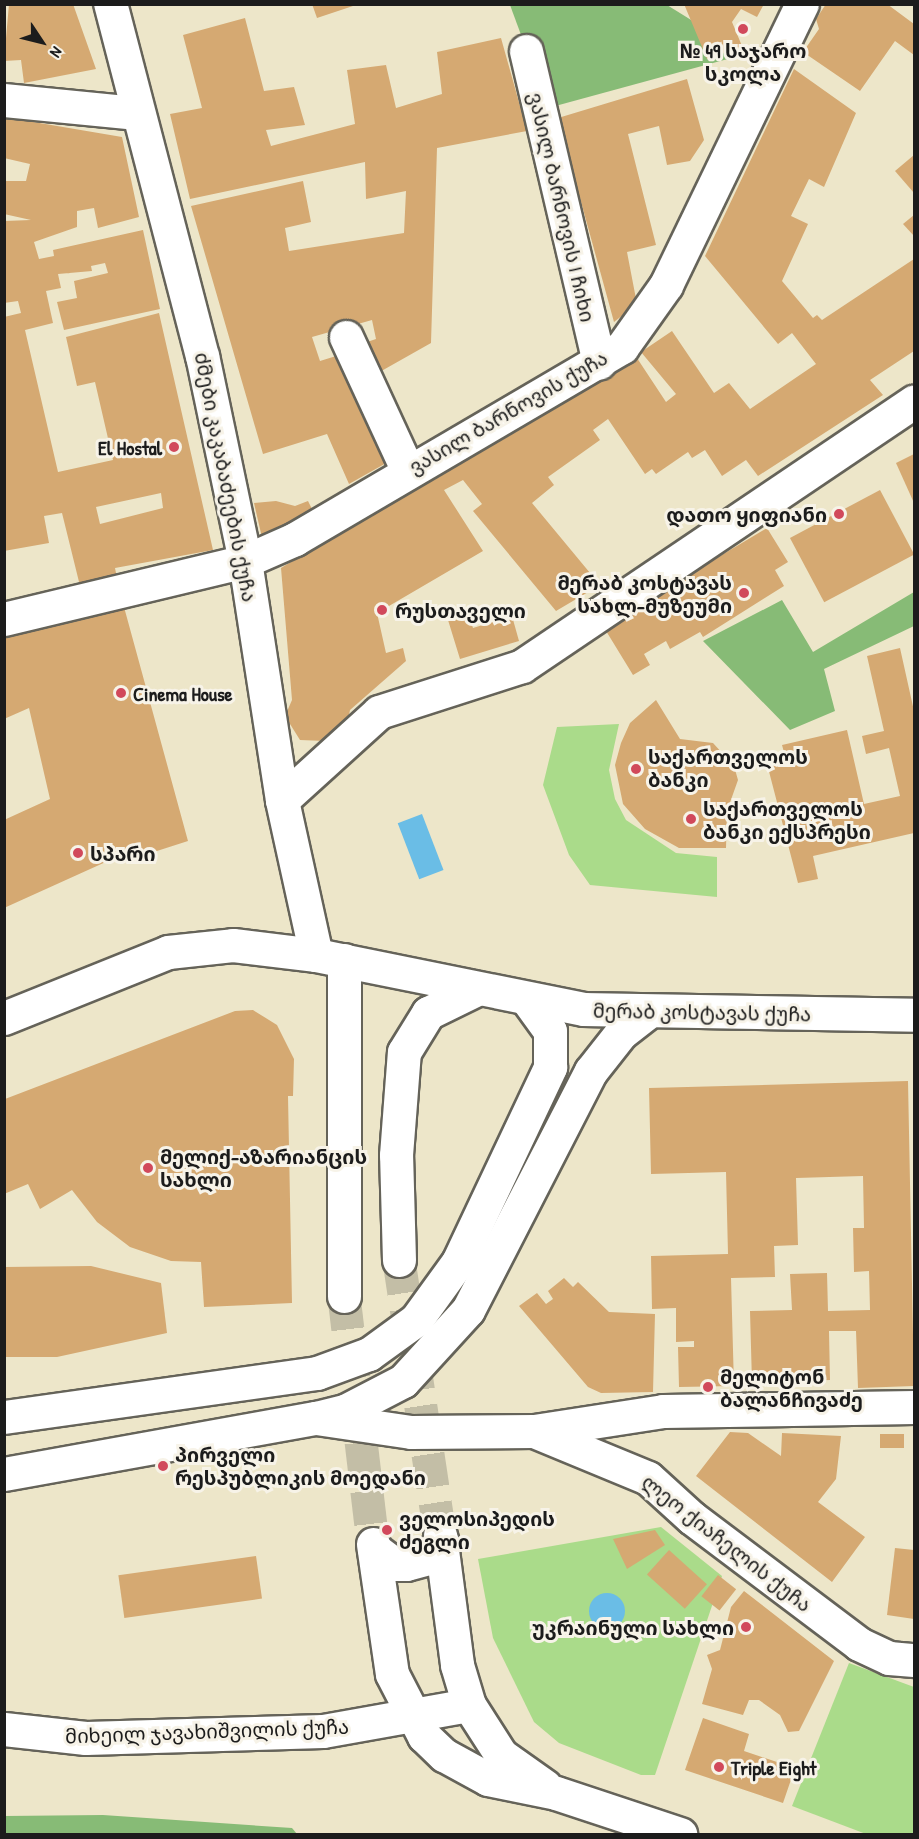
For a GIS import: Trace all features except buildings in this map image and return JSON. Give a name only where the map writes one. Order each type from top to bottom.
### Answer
[{"type":"street","name":"ძმები კაკაბაძეების ქუჩა","points":[[110,4],[136,113],[199,345],[245,561],[282,800],[330,957]]},
{"type":"street","name":"ვასილ ბარნოვის ქუჩა","points":[[4,619],[245,561],[295,539],[407,469],[599,363],[622,347],[655,305],[802,4]]},
{"type":"street","name":"ვასილ ბარნოვის I ჩიხი","points":[[526,51],[599,363]]},
{"type":"street","points":[[4,100],[136,113]]},
{"type":"street","points":[[346,337],[407,469]]},
{"type":"street","points":[[282,800],[379,712],[522,666],[915,402]]},
{"type":"street","name":"მერაბ კოსტავას ქუჩა","points":[[4,1018],[168,952],[233,945],[330,957],[473,991],[528,1001],[645,1014],[915,1014]]},
{"type":"street","points":[[330,957],[344,1296]]},
{"type":"street","points":[[399,1260],[396,1155],[404,1052],[428,1013],[473,991]]},
{"type":"street","points":[[4,1417],[317,1373],[369,1354],[416,1320],[458,1262],[550,1067],[550,1031],[544,1016],[528,1001]]},
{"type":"street","points":[[4,1474],[316,1418],[347,1410],[403,1381],[448,1337],[488,1276],[591,1071],[605,1050],[645,1014]]},
{"type":"street","points":[[316,1418],[411,1432],[534,1431],[663,1411],[915,1407]]},
{"type":"street","name":"ლეო ქიაჩელის ქუჩა","points":[[534,1431],[648,1478],[692,1518],[858,1644],[889,1658],[915,1660]]},
{"type":"street","points":[[556,1793],[501,1755],[469,1705],[455,1653],[441,1537],[429,1558],[406,1564],[394,1564],[374,1547],[392,1674],[411,1718],[467,1770],[517,1787],[556,1793],[680,1834]]},
{"type":"street","name":"მიხეილ ჯავახიშვილის ქუჩა","points":[[4,1729],[39,1735],[323,1731],[411,1718],[469,1705]]},
{"type":"street","name":"მიხეილ ჯავახიშვილის ქუჩა","points":[[4,1750],[39,1735]]},
{"type":"green space","points":[[510,5],[667,5],[746,54],[548,108]]},
{"type":"green space","points":[[914,592],[914,626],[824,669],[835,711],[790,730],[703,641],[782,600],[813,652]]},
{"type":"green space","points":[[619,724],[609,770],[615,799],[626,820],[676,853],[717,857],[717,897],[590,885],[569,855],[543,785],[557,727]]},
{"type":"green space","points":[[661,1527],[722,1576],[655,1775],[641,1775],[559,1743],[534,1722],[493,1638],[478,1559]]},
{"type":"green space","points":[[849,1663],[914,1687],[914,1834],[866,1834],[792,1806]]},
{"type":"green space","points":[[103,1815],[292,1828],[297,1834],[5,1834],[5,1816]]},
{"type":"water","points":[[422,814],[444,870],[419,879],[398,823]]},
{"type":"water","points":[[607,1593],[620,1598],[625,1611],[620,1624],[607,1629],[594,1624],[589,1611],[594,1598]]},
{"type":"tunnel","points":[[399,1260],[440,1535]]},
{"type":"tunnel","points":[[344,1296],[373,1544]]},
{"type":"place","name":"№ 49 საჯარო სკოლა","points":[[743,29]]},
{"type":"place","name":"El Hostal","points":[[174,447]]},
{"type":"place","name":"დათო ყიფიანი","points":[[839,514]]},
{"type":"place","name":"მერაბ კოსტავას სახლ-მუზეუმი","points":[[744,593]]},
{"type":"place","name":"რუსთაველი","points":[[382,610]]},
{"type":"place","name":"Cinema House","points":[[121,693]]},
{"type":"place","name":"საქართველოს ბანკი","points":[[636,769]]},
{"type":"place","name":"საქართველოს ბანკი ექსპრესი","points":[[691,819]]},
{"type":"place","name":"სპარი","points":[[78,853]]},
{"type":"place","name":"მელიქ-აზარიანცის სახლი","points":[[148,1168]]},
{"type":"place","name":"მელიტონ ბალანჩივაძე","points":[[708,1387]]},
{"type":"place","name":"პირველი რესპუბლიკის მოედანი","points":[[163,1466]]},
{"type":"place","name":"ველოსიპედის ძეგლი","points":[[387,1530]]},
{"type":"place","name":"უკრაინული სახლი","points":[[746,1627]]},
{"type":"place","name":"Triple Eight","points":[[719,1767]]}]
